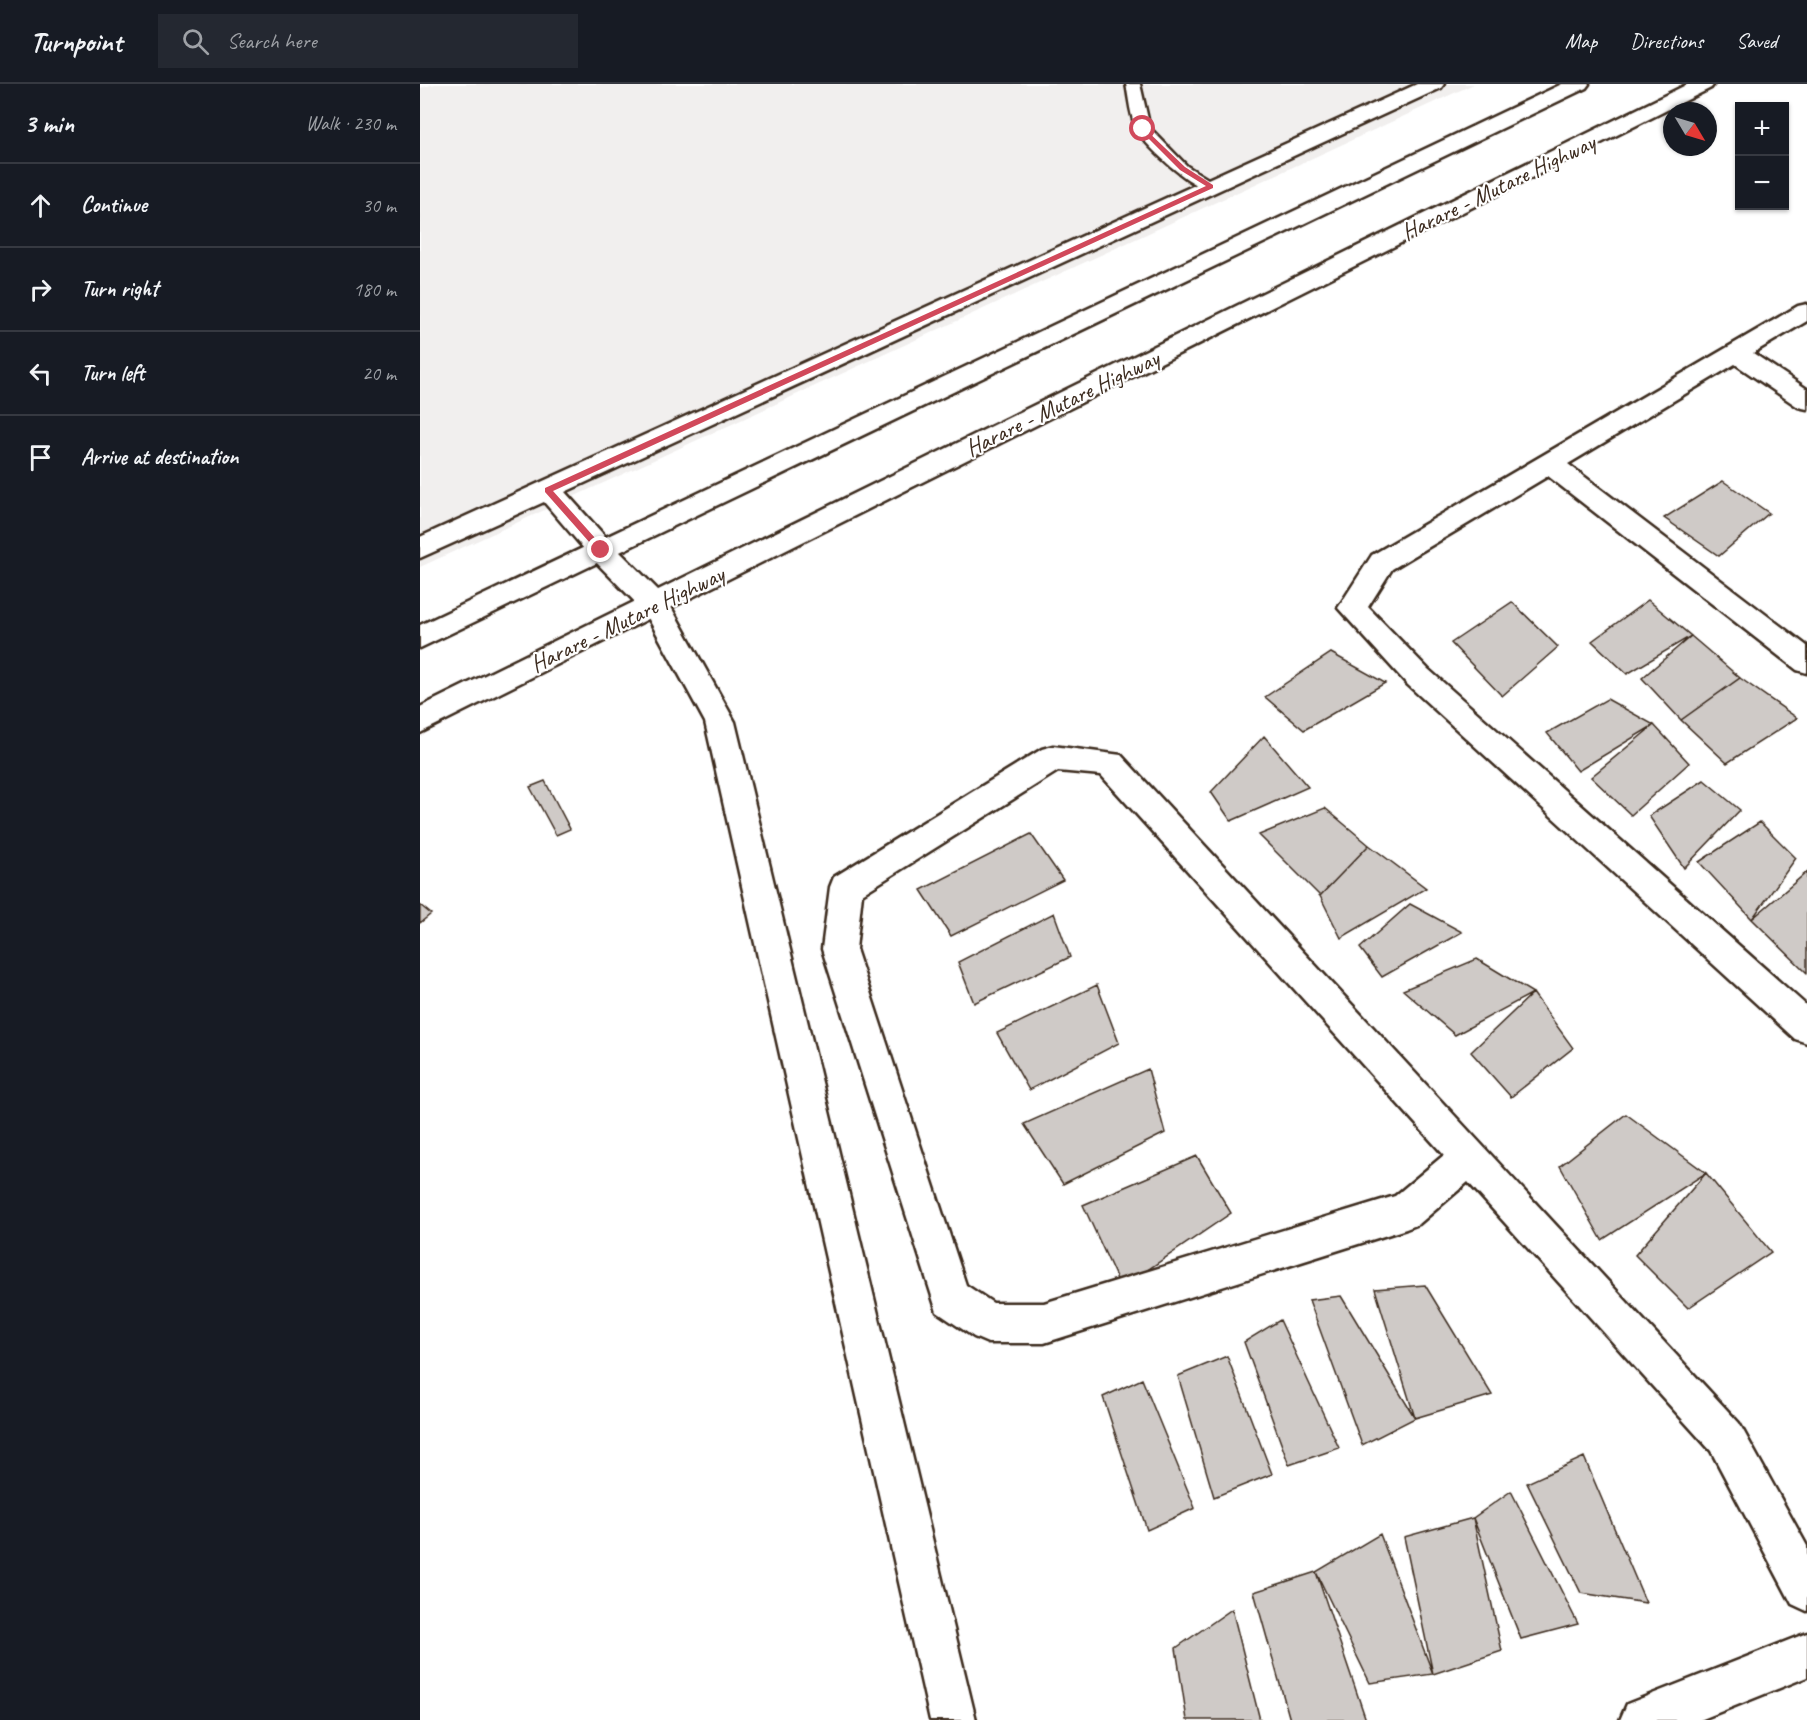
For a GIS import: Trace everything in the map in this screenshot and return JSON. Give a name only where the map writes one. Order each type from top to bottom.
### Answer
[{"type":"main road","points":[[420,548],[1434,84]]},
{"type":"main road","points":[[420,637],[1579,84]]},
{"type":"main road","name":"Harare - Mutare Highway","points":[[420,721],[1704,84]]},
{"type":"main road","points":[[1807,311],[1382,562],[1352,608],[1418,677],[1807,1028]]},
{"type":"main road","points":[[1736,353],[1807,401]]},
{"type":"main road","points":[[1549,464],[1807,662]]},
{"type":"main road","points":[[548,490],[601,550],[656,605],[720,722],[953,1720]]},
{"type":"main road","points":[[1469,1157],[1406,1210],[1044,1323],[988,1323],[951,1298],[839,949],[846,888],[1053,758],[1110,764],[1725,1437],[1807,1589]]},
{"type":"main road","points":[[1642,1720],[1807,1655]]},
{"type":"lane","points":[[1133,84],[1143,129],[1182,169],[1210,187]]},
{"type":"shaded area","points":[[435,84],[1474,84],[420,567],[420,88]]},
{"type":"building","points":[[1723,481],[1769,513],[1719,556],[1664,518]]},
{"type":"building","points":[[1648,600],[1691,636],[1627,674],[1592,641]]},
{"type":"building","points":[[1512,602],[1558,647],[1502,696],[1451,643]]},
{"type":"building","points":[[1691,636],[1740,678],[1681,720],[1642,678]]},
{"type":"building","points":[[1331,653],[1385,683],[1304,730],[1265,697]]},
{"type":"building","points":[[1740,678],[1797,718],[1727,763],[1681,720]]},
{"type":"building","points":[[1607,699],[1654,725],[1578,771],[1547,733]]},
{"type":"building","points":[[1654,725],[1689,763],[1631,815],[1591,777]]},
{"type":"building","points":[[1264,736],[1308,787],[1231,821],[1211,792]]},
{"type":"building","points":[[1704,780],[1740,810],[1684,868],[1649,816]]},
{"type":"building","points":[[545,781],[570,829],[556,835],[530,787]]},
{"type":"building","points":[[1325,808],[1369,845],[1320,896],[1259,835]]},
{"type":"building","points":[[1760,822],[1796,858],[1752,919],[1699,862]]},
{"type":"building","points":[[1031,834],[1063,880],[951,936],[921,890]]},
{"type":"building","points":[[1369,845],[1426,888],[1341,938],[1320,896]]},
{"type":"building","points":[[1807,872],[1807,973],[1752,919]]},
{"type":"building","points":[[1410,904],[1462,932],[1382,977],[1360,948]]},
{"type":"building","points":[[420,905],[431,914],[420,923]]},
{"type":"building","points":[[1054,913],[1070,957],[974,1003],[958,962]]},
{"type":"building","points":[[1477,959],[1533,993],[1455,1035],[1403,990]]},
{"type":"building","points":[[1097,985],[1119,1043],[1029,1090],[997,1033]]},
{"type":"building","points":[[1533,993],[1573,1048],[1511,1097],[1471,1052]]},
{"type":"building","points":[[1148,1069],[1165,1133],[1063,1184],[1024,1124]]},
{"type":"building","points":[[1626,1114],[1706,1173],[1602,1240],[1560,1166]]},
{"type":"building","points":[[1197,1156],[1231,1213],[1121,1288],[1083,1205]]},
{"type":"building","points":[[1706,1173],[1771,1252],[1688,1308],[1635,1255]]},
{"type":"building","points":[[1425,1285],[1492,1395],[1415,1418],[1375,1289]]},
{"type":"building","points":[[1341,1296],[1415,1418],[1362,1445],[1309,1300]]},
{"type":"building","points":[[1280,1320],[1339,1448],[1289,1465],[1244,1342]]},
{"type":"building","points":[[1227,1356],[1272,1474],[1214,1497],[1178,1376]]},
{"type":"building","points":[[1142,1379],[1195,1508],[1147,1530],[1103,1397]]},
{"type":"building","points":[[1584,1457],[1646,1603],[1581,1593],[1527,1483]]},
{"type":"building","points":[[1511,1491],[1578,1624],[1521,1639],[1473,1518]]},
{"type":"building","points":[[1473,1518],[1502,1651],[1433,1674],[1404,1537]]},
{"type":"building","points":[[1380,1534],[1433,1674],[1370,1683],[1316,1572]]},
{"type":"building","points":[[1316,1572],[1366,1720],[1290,1720],[1254,1592]]},
{"type":"building","points":[[1232,1609],[1260,1720],[1187,1720],[1176,1648]]},
{"type":"route","points":[[601,550],[548,490],[1210,187],[1182,169],[1143,129]]}]
